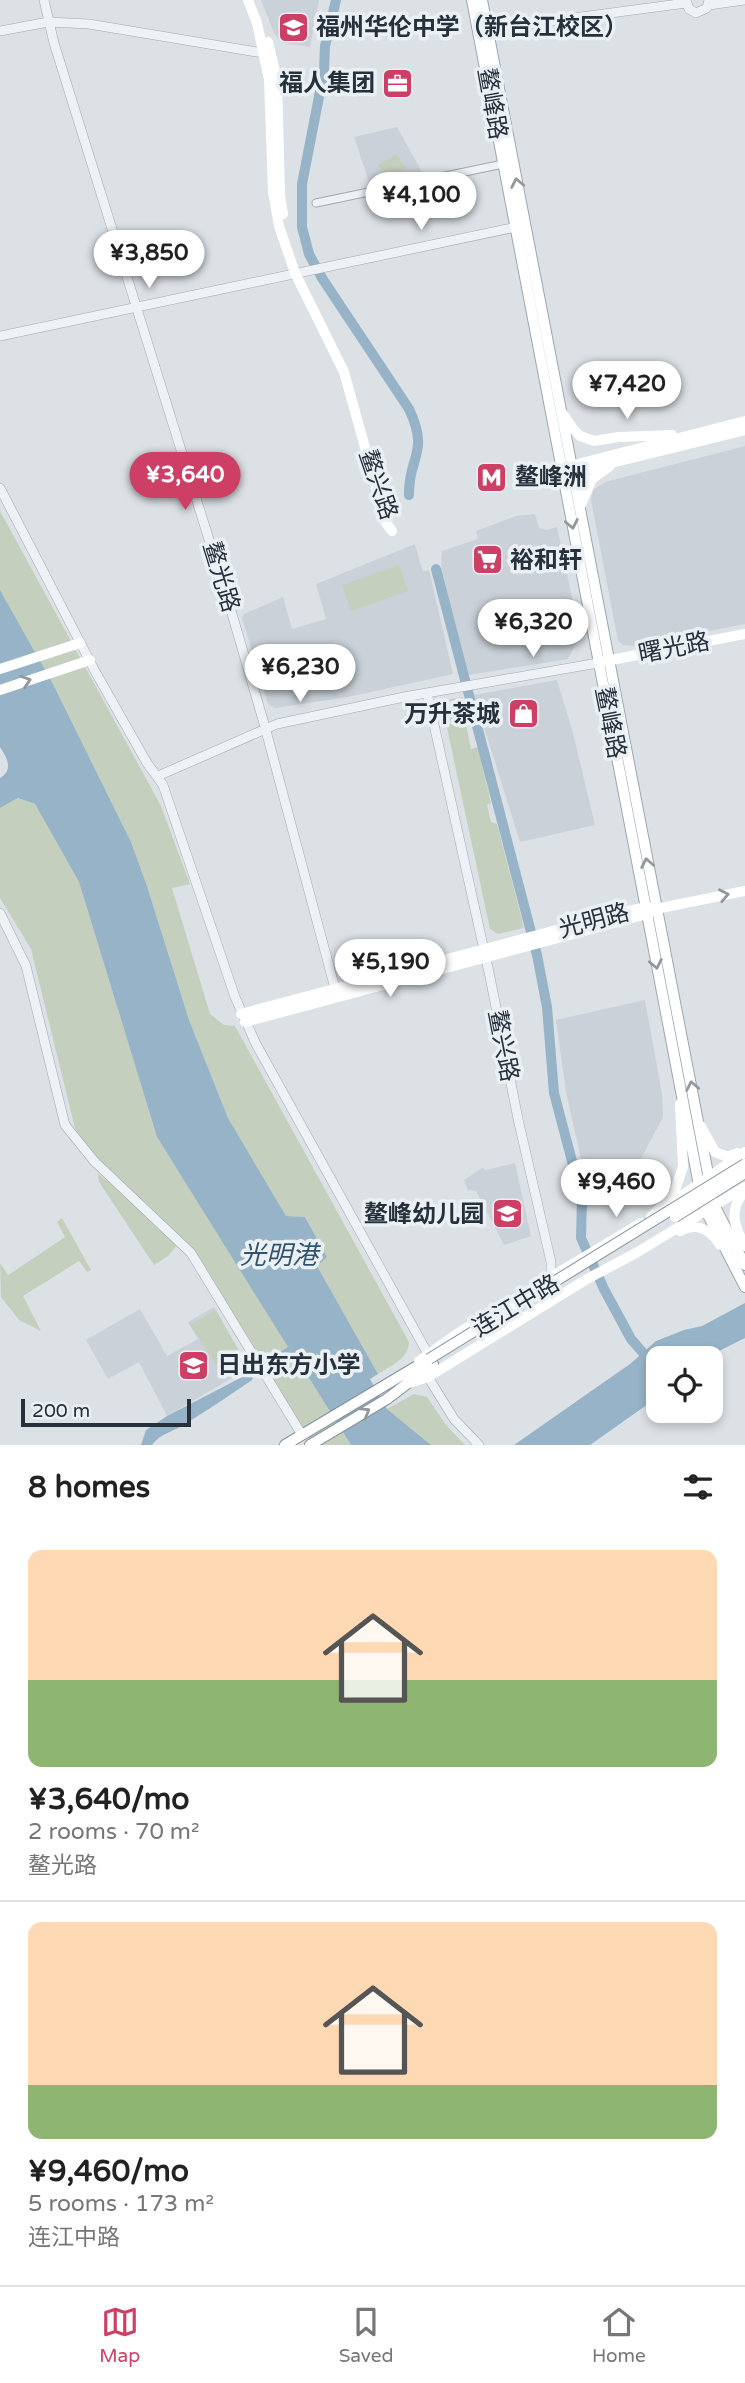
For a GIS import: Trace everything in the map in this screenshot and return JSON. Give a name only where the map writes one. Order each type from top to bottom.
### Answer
[{"type":"main road","name":"鳌兴路","points":[[247,0],[277,79],[280,195],[285,225],[302,272],[344,372],[386,523],[392,531],[393,521],[348,369],[302,272]]},
{"type":"main road","name":"鳌兴路","points":[[254,0],[263,23],[267,54]]},
{"type":"main road","name":"鳌峰路","points":[[472,0],[483,30],[562,411],[568,470],[580,507],[603,662]]},
{"type":"main road","name":"鳌峰路","points":[[482,0],[483,30],[502,164],[568,470],[679,1086],[702,1198],[710,1207]]},
{"type":"main road","points":[[562,411],[580,436],[594,441],[619,437],[690,435]]},
{"type":"main road","points":[[568,470],[745,421]]},
{"type":"main road","points":[[568,470],[615,463],[745,430]]},
{"type":"main road","points":[[580,507],[592,480],[615,463]]},
{"type":"main road","name":"曙光路","points":[[603,662],[745,635]]},
{"type":"main road","points":[[0,669],[80,643]]},
{"type":"main road","points":[[0,690],[90,660]]},
{"type":"main road","name":"光明路","points":[[243,1018],[649,910],[745,891]]},
{"type":"main road","name":"鳌峰路","points":[[649,910],[698,1121],[709,1178],[710,1207]]},
{"type":"main road","points":[[650,1217],[674,1192],[682,1167],[679,1086]]},
{"type":"main road","points":[[698,1121],[715,1152],[728,1157],[745,1151]]},
{"type":"main road","points":[[430,1359],[551,1276],[699,1185],[745,1151]]},
{"type":"main road","points":[[731,1163],[730,1178],[744,1189]]},
{"type":"main road","name":"连江中路","points":[[310,1445],[387,1399],[405,1378],[430,1359],[744,1171]]},
{"type":"main road","points":[[636,1253],[744,1189]]},
{"type":"main road","points":[[744,1189],[736,1203],[733,1218],[745,1246]]},
{"type":"main road","points":[[710,1207],[741,1269],[745,1287]]},
{"type":"main road","points":[[405,1378],[428,1377],[587,1279],[690,1226],[709,1232],[741,1269]]},
{"type":"main road","name":"连江中路","points":[[285,1445],[380,1388],[405,1378]]},
{"type":"street","name":"鳌光路","points":[[44,0],[48,23],[265,727],[336,993]]},
{"type":"street","points":[[483,30],[686,2],[689,9],[696,13],[704,11],[709,2],[745,0]]},
{"type":"street","points":[[0,31],[48,23],[105,26],[267,54]]},
{"type":"street","points":[[316,202],[502,164]]},
{"type":"street","points":[[0,336],[516,227]]},
{"type":"street","points":[[0,488],[80,643],[147,763],[158,776],[243,1018],[430,1359]]},
{"type":"street","name":"曙光路","points":[[158,776],[265,727],[427,693],[603,662]]},
{"type":"street","name":"鳌兴路","points":[[427,693],[551,1262],[551,1276]]},
{"type":"street","points":[[0,913],[26,966],[65,1125],[94,1161],[191,1253],[302,1435]]},
{"type":"street","points":[[428,1377],[454,1419],[479,1445]]},
{"type":"shaded area","name":"福州华伦中学（新台江校区）","points":[[261,0],[319,0],[310,47],[280,40],[274,33]]},
{"type":"shaded area","points":[[397,127],[422,172],[370,185],[354,137]]},
{"type":"shaded area","points":[[745,446],[745,624],[635,646],[623,645],[618,641],[591,500],[593,490],[605,482]]},
{"type":"shaded area","points":[[535,514],[539,528],[546,530],[557,527],[580,635],[568,659],[469,675],[441,570],[442,551],[478,539],[476,531],[516,516]]},
{"type":"shaded area","points":[[415,544],[423,572],[429,570],[453,674],[348,697],[275,708],[268,704],[242,618],[244,614],[283,597],[292,629],[326,619],[316,584]]},
{"type":"shaded area","points":[[557,680],[595,825],[520,842],[474,695]]},
{"type":"shaded area","points":[[645,1000],[662,1094],[663,1117],[628,1183],[615,1183],[589,1194],[566,1092],[556,1020]]},
{"type":"shaded area","name":"鳌峰幼儿园","points":[[515,1163],[531,1236],[504,1245],[476,1191],[468,1190],[464,1180],[482,1168],[486,1170]]},
{"type":"shaded area","name":"日出东方小学","points":[[214,1307],[249,1368],[167,1416],[139,1362],[108,1379],[86,1340],[140,1309],[167,1356],[198,1339],[188,1322]]},
{"type":"green space","points":[[360,68],[368,81],[345,95],[337,82]]},
{"type":"green space","points":[[396,154],[406,168],[387,180],[378,165]]},
{"type":"green space","points":[[0,511],[161,806],[190,884],[172,888],[210,1014],[224,1025],[235,1026],[409,1342],[406,1353],[378,1374],[317,1266],[327,1257],[305,1217],[286,1216],[228,1118],[189,1020],[131,842],[53,684],[0,590]]},
{"type":"green space","points":[[399,565],[408,591],[351,611],[342,585]]},
{"type":"green space","points":[[329,646],[337,672],[315,679],[307,652]]},
{"type":"green space","points":[[462,697],[470,719],[466,725],[471,749],[478,747],[491,803],[487,805],[491,822],[497,824],[522,920],[523,928],[498,934],[490,929],[443,709],[447,700]]},
{"type":"green space","points":[[18,798],[35,804],[79,882],[157,1137],[351,1445],[313,1445],[192,1249],[92,1156],[76,1132],[31,949],[0,898],[0,808]]},
{"type":"green space","points":[[98,1174],[129,1198],[178,1244],[168,1256],[154,1265],[99,1182]]},
{"type":"green space","points":[[62,1218],[91,1270],[87,1272],[79,1261],[23,1296],[41,1331],[19,1320],[1,1297],[0,1263],[8,1275],[65,1237],[57,1222]]},
{"type":"green space","points":[[216,1310],[242,1357],[236,1360],[232,1355],[216,1365],[190,1325]]},
{"type":"green space","points":[[414,1394],[427,1397],[446,1425],[465,1445],[431,1445],[387,1409]]},
{"type":"water","name":"光明港","points":[[0,590],[53,684],[131,842],[189,1020],[228,1118],[286,1216],[305,1217],[327,1257],[317,1266],[378,1374],[370,1379],[387,1409],[431,1445],[351,1445],[297,1359],[272,1371],[265,1361],[288,1347],[157,1137],[79,882],[35,804],[18,798],[0,808],[0,778],[8,767],[0,747]]},
{"type":"water","points":[[745,1303],[745,1338],[723,1349],[723,1346],[650,1346],[684,1330],[702,1326]]},
{"type":"water","points":[[646,1350],[646,1405],[590,1445],[514,1445],[630,1364]]},
{"type":"water","points":[[248,1374],[253,1376],[252,1380],[219,1402],[163,1435],[152,1445],[141,1445],[146,1430],[167,1416]]},
{"type":"waterway","points":[[336,0],[325,46],[324,71],[302,184],[302,227],[309,254],[322,278],[409,409],[415,424],[418,446],[409,495]]},
{"type":"waterway","points":[[436,569],[537,955],[547,1007],[554,1093],[582,1199],[581,1238],[631,1339],[646,1356]]},
{"type":"place","name":"福州华伦中学（新台江校区）","points":[[293,27]]},
{"type":"place","name":"福人集团","points":[[398,83]]},
{"type":"place","name":"鳌峰洲","points":[[492,477]]},
{"type":"place","name":"裕和轩","points":[[487,560]]},
{"type":"place","name":"万升茶城","points":[[523,714]]},
{"type":"place","name":"鳌峰幼儿园","points":[[507,1214]]},
{"type":"place","name":"日出东方小学","points":[[194,1365]]}]
